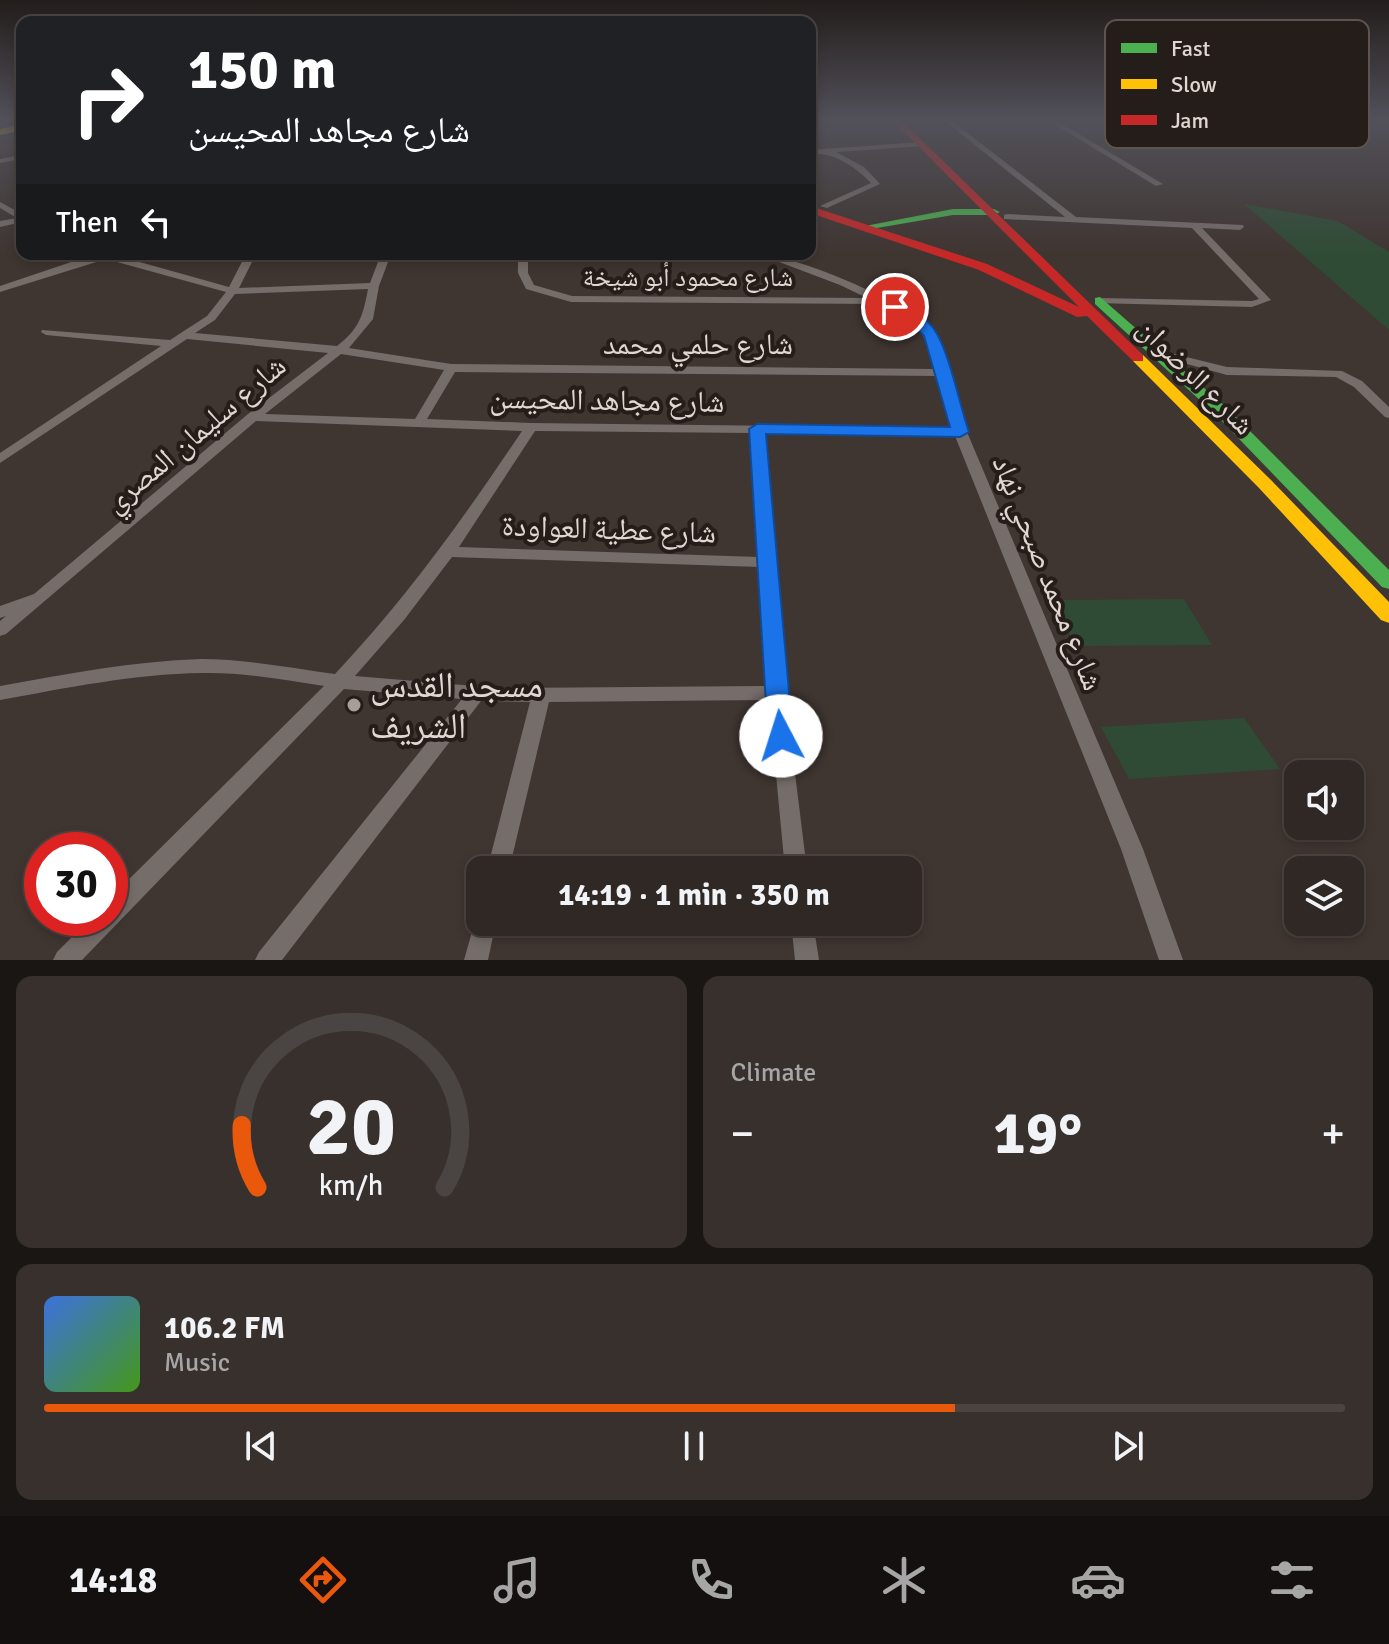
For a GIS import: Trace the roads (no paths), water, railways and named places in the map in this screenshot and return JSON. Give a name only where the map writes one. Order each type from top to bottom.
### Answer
[{"type":"main road","name":"شارع الرضوان","points":[[943,166],[1190,382],[1340,529],[1389,582]]},
{"type":"main road","points":[[816,206],[989,267],[1045,292],[1110,329]]},
{"type":"main road","name":"شارع الرضوان","points":[[1001,215],[1389,615]]},
{"type":"main road","points":[[881,228],[932,218],[1001,215]]},
{"type":"main road","points":[[1265,484],[1293,482]]},
{"type":"main road","points":[[1308,531],[1340,529]]},
{"type":"street","points":[[816,206],[876,184],[854,166]]},
{"type":"street","points":[[1005,166],[1072,218]]},
{"type":"street","points":[[1128,166],[1159,184]]},
{"type":"street","points":[[1001,215],[1240,227]]},
{"type":"street","points":[[1099,301],[1252,304],[1266,300],[1194,225]]},
{"type":"street","points":[[0,289],[87,260]]},
{"type":"street","points":[[120,260],[232,291],[374,286]]},
{"type":"street","points":[[0,459],[187,336],[216,313],[248,260]]},
{"type":"street","name":"شارع سليمان المصري","points":[[0,630],[48,593],[252,417],[362,329],[368,319],[374,286],[384,260]]},
{"type":"street","name":"شارع محمود أبو شيخة","points":[[523,260],[525,282],[530,287],[571,299],[882,301]]},
{"type":"street","name":"شارع محمد صبحي نهاد","points":[[780,260],[844,283],[882,301],[924,327],[934,342],[960,432],[1132,849],[1171,960]]},
{"type":"street","points":[[46,332],[175,344]]},
{"type":"street","name":"شارع حلمي محمد","points":[[187,336],[338,350],[451,368],[944,373]]},
{"type":"street","points":[[1158,353],[1227,371],[1338,374],[1358,384],[1389,414]]},
{"type":"street","points":[[420,421],[451,368]]},
{"type":"street","points":[[1190,382],[1227,371]]},
{"type":"street","name":"شارع مجاهد المحيسن","points":[[252,417],[531,427],[960,432]]},
{"type":"street","points":[[128,896],[340,682],[399,615],[449,552],[531,427]]},
{"type":"street","points":[[757,429],[777,693],[794,856]]},
{"type":"street","name":"شارع عطية العواودة","points":[[449,552],[767,562]]},
{"type":"street","points":[[0,612],[48,593]]},
{"type":"street","points":[[0,693],[132,670],[203,666],[247,668],[340,682],[476,694],[777,693]]},
{"type":"street","points":[[267,960],[476,694]]},
{"type":"street","points":[[501,856],[541,695]]},
{"type":"street","points":[[65,960],[88,936]]},
{"type":"street","points":[[476,960],[482,936]]},
{"type":"street","points":[[804,936],[807,960]]},
{"type":"place","name":"مسجد القدس الشريف","points":[[354,705]]}]
